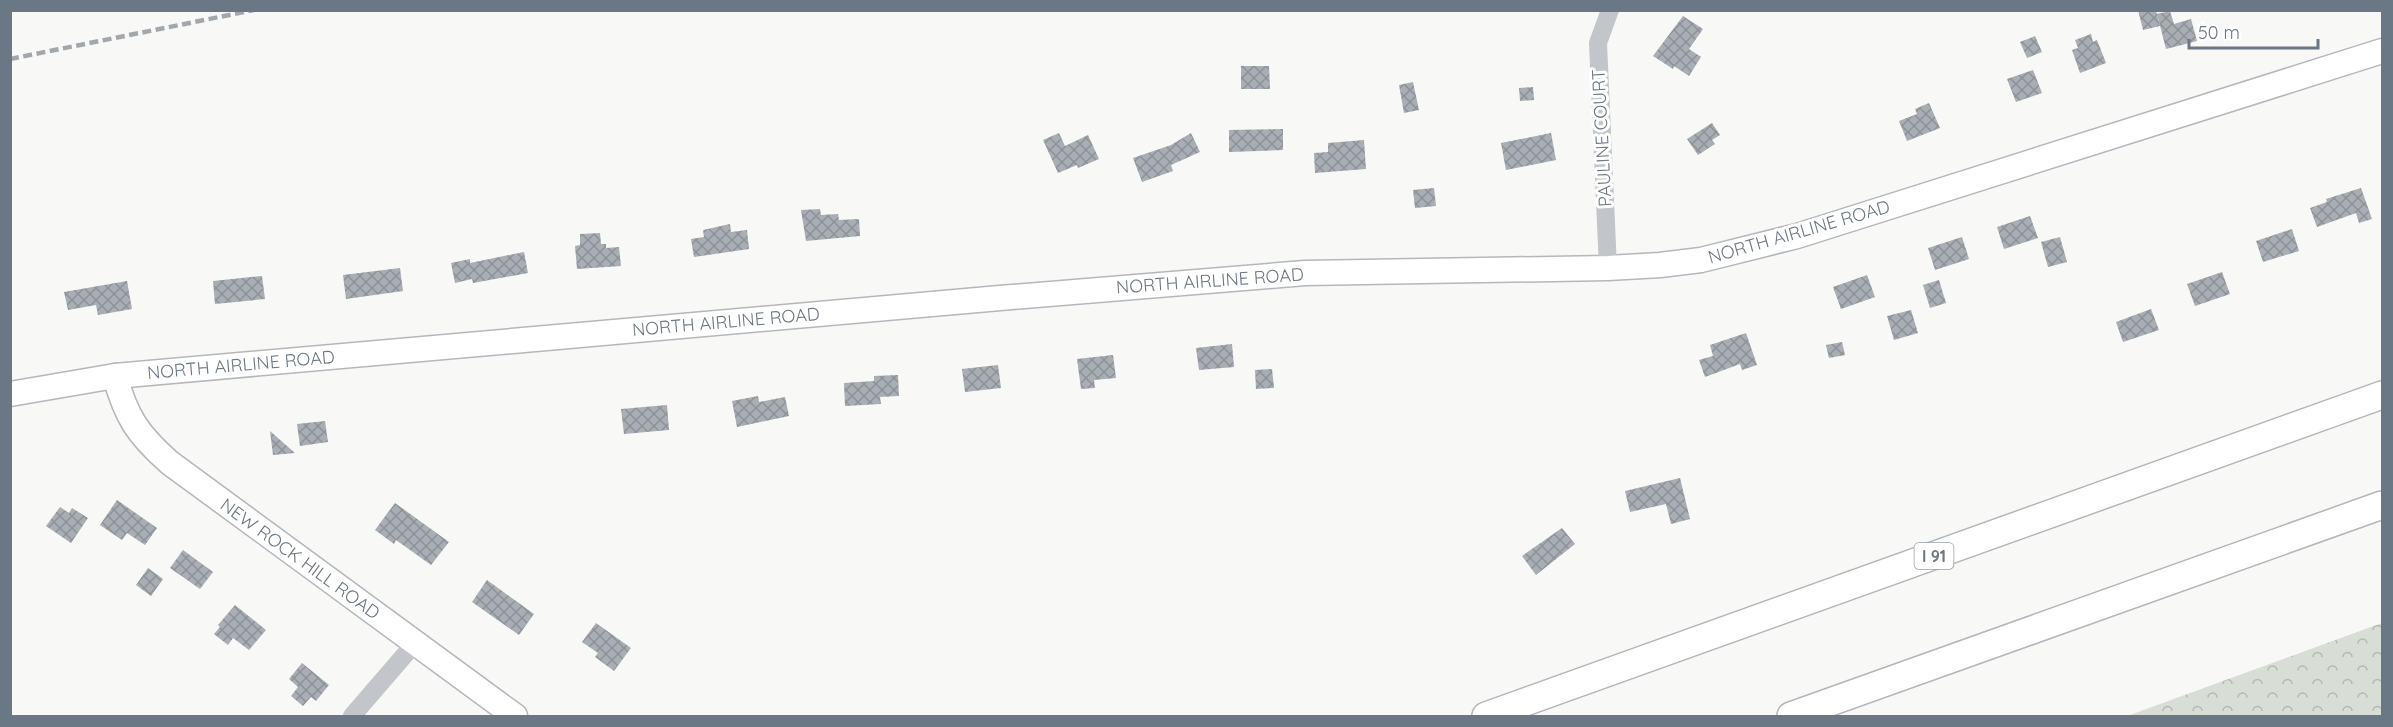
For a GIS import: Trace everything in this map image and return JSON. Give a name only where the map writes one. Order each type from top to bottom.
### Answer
[{"type":"highway","name":"I 91","points":[[1486,717],[2382,395]]},
{"type":"highway","points":[[1791,717],[2382,505]]},
{"type":"main road","name":"NORTH AIRLINE ROAD","points":[[10,394],[115,376],[1305,273],[1608,268],[1701,260],[1797,236],[2382,51]]},
{"type":"main road","name":"NEW ROCK HILL ROAD","points":[[115,376],[121,400],[132,423],[140,435],[170,463],[515,717]]},
{"type":"street","name":"PAULINE COURT","points":[[1608,268],[1598,42],[1610,10]]},
{"type":"street","points":[[352,717],[416,643]]},
{"type":"green space","points":[[2382,623],[2382,716],[2129,716],[2130,715]]},
{"type":"building","points":[[2138,10],[2156,10],[2160,26],[2143,30]]},
{"type":"building","points":[[2170,11],[2174,24],[2191,19],[2197,41],[2166,49],[2157,14]]},
{"type":"building","points":[[1683,16],[1703,29],[1689,49],[1701,57],[1689,76],[1653,56]]},
{"type":"building","points":[[2091,34],[2093,42],[2097,40],[2106,63],[2080,73],[2072,50],[2078,48],[2075,40]]},
{"type":"building","points":[[2035,36],[2042,52],[2027,58],[2020,42]]},
{"type":"building","points":[[1241,66],[1269,66],[1270,89],[1241,89]]},
{"type":"building","points":[[2033,70],[2042,93],[2016,102],[2007,79]]},
{"type":"building","points":[[1413,82],[1419,110],[1404,113],[1399,85]]},
{"type":"building","points":[[1533,87],[1534,100],[1520,101],[1519,88]]},
{"type":"building","points":[[1929,103],[1940,128],[1907,141],[1899,121],[1917,114],[1915,109]]},
{"type":"building","points":[[1712,123],[1720,135],[1712,140],[1715,144],[1698,155],[1687,139]]},
{"type":"building","points":[[1283,129],[1283,150],[1229,152],[1229,130]]},
{"type":"building","points":[[1059,133],[1065,146],[1088,135],[1099,159],[1058,173],[1043,140]]},
{"type":"building","points":[[1191,133],[1200,152],[1171,165],[1173,171],[1142,182],[1133,158],[1171,145]]},
{"type":"building","points":[[1551,133],[1556,160],[1506,170],[1501,143]]},
{"type":"building","points":[[1364,140],[1366,169],[1315,173],[1314,153],[1328,152],[1328,143]]},
{"type":"building","points":[[1434,188],[1436,206],[1415,208],[1413,190]]},
{"type":"building","points":[[2361,188],[2372,219],[2359,223],[2356,213],[2317,227],[2310,208],[2327,202],[2326,199]]},
{"type":"building","points":[[820,209],[821,215],[838,214],[839,220],[859,219],[860,236],[806,241],[801,210]]},
{"type":"building","points":[[2030,216],[2038,238],[2004,249],[1997,227]]},
{"type":"building","points":[[730,224],[731,232],[747,230],[749,249],[694,257],[691,239],[704,237],[703,230]]},
{"type":"building","points":[[2292,229],[2299,251],[2263,262],[2256,241]]},
{"type":"building","points":[[600,233],[601,244],[606,244],[606,248],[619,247],[621,266],[577,269],[575,246],[580,245],[580,234]]},
{"type":"building","points":[[1962,237],[1969,259],[1935,270],[1928,248]]},
{"type":"building","points":[[2060,237],[2067,262],[2048,267],[2041,242]]},
{"type":"building","points":[[524,252],[528,273],[473,283],[472,279],[455,283],[451,263],[470,259],[470,263]]},
{"type":"building","points":[[400,268],[403,291],[346,299],[343,275]]},
{"type":"building","points":[[2222,272],[2230,294],[2195,306],[2187,284]]},
{"type":"building","points":[[1867,275],[1875,297],[1841,309],[1833,287]]},
{"type":"building","points":[[262,276],[265,299],[215,304],[213,281]]},
{"type":"building","points":[[1939,280],[1946,303],[1930,308],[1923,285]]},
{"type":"building","points":[[127,281],[132,309],[98,315],[96,305],[68,310],[64,292]]},
{"type":"building","points":[[2151,309],[2159,330],[2123,342],[2116,322]]},
{"type":"building","points":[[1911,310],[1918,333],[1894,340],[1887,316]]},
{"type":"building","points":[[1746,333],[1757,365],[1742,370],[1740,364],[1705,377],[1699,360],[1713,356],[1710,345]]},
{"type":"building","points":[[1842,342],[1845,355],[1829,358],[1826,345]]},
{"type":"building","points":[[1232,344],[1234,367],[1199,370],[1196,348]]},
{"type":"building","points":[[1113,355],[1116,378],[1094,380],[1095,388],[1081,389],[1077,359]]},
{"type":"building","points":[[998,365],[1001,388],[965,392],[962,369]]},
{"type":"building","points":[[1272,369],[1274,388],[1256,389],[1255,370]]},
{"type":"building","points":[[898,375],[899,396],[880,397],[881,404],[845,406],[844,383],[874,381],[874,376]]},
{"type":"building","points":[[758,396],[759,402],[785,397],[789,416],[737,427],[732,401]]},
{"type":"building","points":[[667,405],[669,430],[624,434],[621,409]]},
{"type":"building","points":[[325,421],[328,442],[300,446],[297,424]]},
{"type":"building","points":[[270,431],[295,453],[273,455]]},
{"type":"building","points":[[1680,478],[1690,519],[1671,524],[1666,504],[1630,512],[1625,491]]},
{"type":"building","points":[[117,500],[157,528],[145,545],[127,533],[122,540],[100,525]]},
{"type":"building","points":[[395,503],[449,542],[431,565],[396,540],[394,544],[375,530]]},
{"type":"building","points":[[60,507],[69,513],[72,508],[88,518],[71,543],[46,526]]},
{"type":"building","points":[[1562,528],[1575,544],[1536,575],[1522,556]]},
{"type":"building","points":[[183,550],[213,572],[200,589],[170,568]]},
{"type":"building","points":[[148,568],[163,579],[151,596],[136,585]]},
{"type":"building","points":[[487,580],[534,614],[519,635],[472,602]]},
{"type":"building","points":[[235,605],[266,630],[249,650],[233,638],[228,645],[214,634],[220,627],[218,625]]},
{"type":"building","points":[[596,623],[631,648],[614,671],[595,657],[598,653],[582,642]]},
{"type":"building","points":[[302,663],[329,685],[316,701],[311,697],[303,706],[291,696],[298,687],[289,679]]},
{"type":"railway","points":[[10,59],[254,10]]}]
